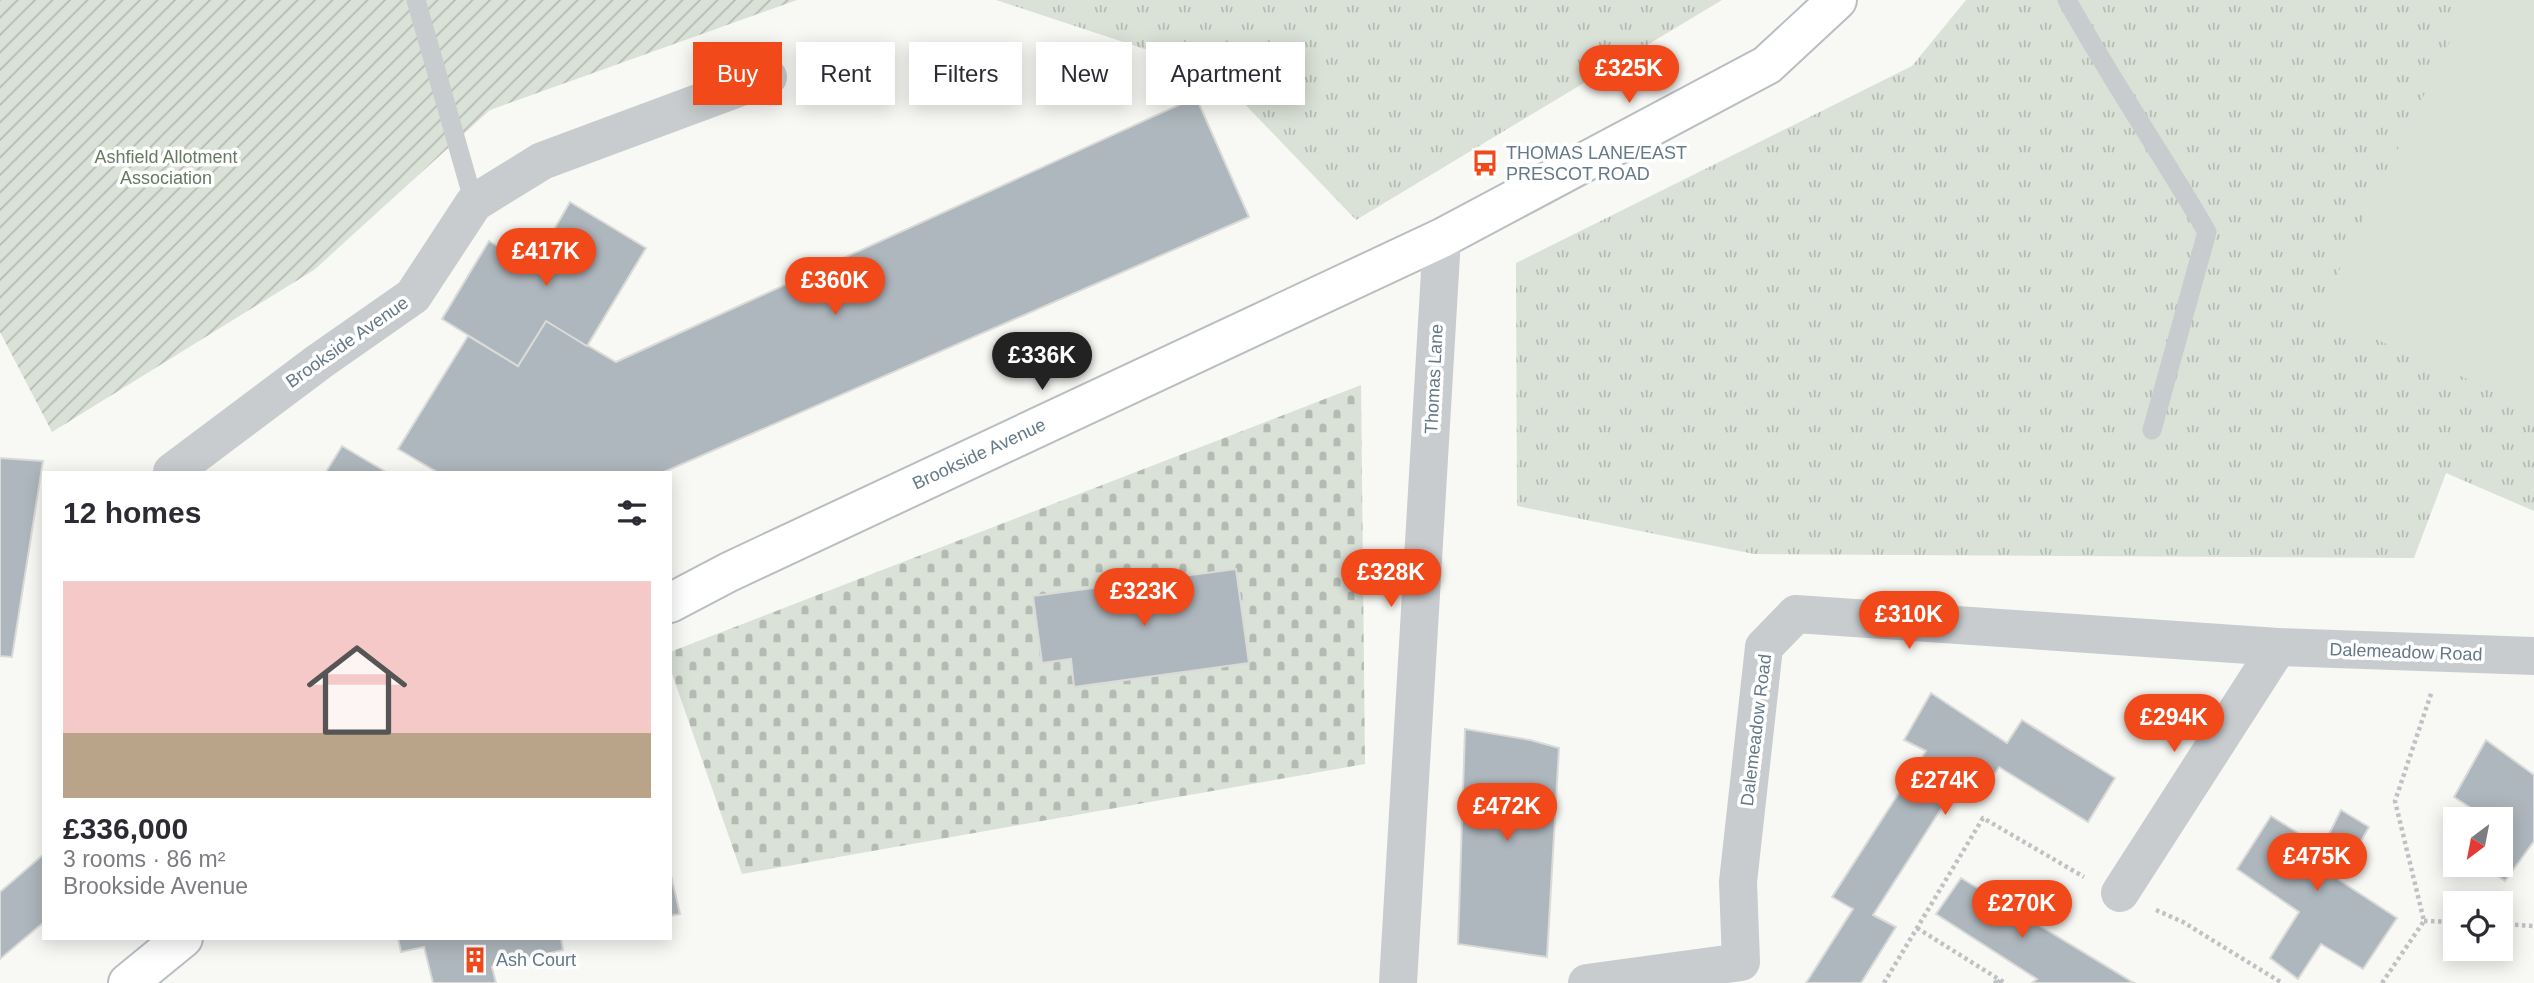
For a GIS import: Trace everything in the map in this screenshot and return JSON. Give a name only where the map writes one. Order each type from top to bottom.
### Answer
[{"type":"street","points":[[1442,238],[1767,65],[1837,0]]},
{"type":"street","name":"Brookside Avenue","points":[[173,471],[298,377],[413,296],[474,202],[542,161],[693,105]]},
{"type":"street","name":"Brookside Avenue","points":[[672,602],[729,572],[1442,238]]},
{"type":"street","name":"Thomas Lane","points":[[1398,983],[1442,238]]},
{"type":"street","name":"Dalemeadow Road","points":[[1587,983],[1743,973],[1738,882],[1764,647],[1796,614],[2278,647],[2534,656]]},
{"type":"street","points":[[2120,893],[2278,647]]},
{"type":"street","points":[[128,983],[181,940]]},
{"type":"lane","points":[[416,0],[474,202]]},
{"type":"lane","points":[[2067,0],[2117,88],[2165,159],[2207,232],[2152,430]]},
{"type":"path","points":[[2382,983],[2424,921],[2395,801],[2445,653]]},
{"type":"path","points":[[1885,983],[1983,818],[2066,868],[2182,922],[2282,983]]},
{"type":"path","points":[[2424,921],[2443,922]]},
{"type":"path","points":[[2513,925],[2534,926]]},
{"type":"path","points":[[1917,928],[2000,982]]},
{"type":"green space","name":"Ashfield Allotment Association","points":[[0,0],[797,0],[490,110],[314,270],[52,432],[0,332]]},
{"type":"green space","points":[[996,0],[1722,0],[1356,220],[1246,105],[1305,105],[1305,42],[1146,42],[1146,50],[1132,45],[1132,42],[1123,42]]},
{"type":"green space","points":[[1966,0],[2534,0],[2534,511],[2446,473],[2414,558],[1754,554],[1517,506],[1516,263],[1912,66]]},
{"type":"green space","points":[[2470,0],[2534,0],[2534,408],[2318,314]]},
{"type":"green space","points":[[1361,385],[1365,764],[742,874],[672,674],[672,651]]},
{"type":"building","points":[[1178,105],[1200,105],[1249,217],[666,471],[435,471],[398,449],[468,336],[518,366],[546,321],[616,362]]},
{"type":"building","points":[[570,202],[646,248],[587,346],[546,321],[518,366],[442,319],[489,241],[534,268],[548,245],[560,252],[569,237],[555,228]]},
{"type":"building","points":[[342,446],[384,471],[327,471]]},
{"type":"building","points":[[0,458],[43,461],[12,657],[0,656]]},
{"type":"building","points":[[1236,569],[1249,663],[1074,687],[1071,659],[1042,663],[1033,596]]},
{"type":"building","points":[[1931,693],[2007,743],[2022,720],[2115,778],[2088,822],[1999,767],[1986,787],[1966,770],[1873,915],[1896,927],[1861,983],[1806,983],[1853,909],[1832,897],[1926,751],[1904,740]]},
{"type":"building","points":[[1465,729],[1559,748],[1547,957],[1458,944]]},
{"type":"building","points":[[2486,740],[2534,775],[2534,841],[2513,870],[2513,807],[2469,807],[2454,797]]},
{"type":"building","points":[[2341,810],[2369,827],[2339,880],[2397,918],[2363,969],[2321,944],[2298,979],[2270,958],[2299,912],[2237,869],[2271,816],[2322,848]]},
{"type":"building","points":[[42,856],[42,924],[0,959],[0,892]]},
{"type":"building","points":[[1961,878],[2134,983],[2032,983],[2037,979],[1936,914]]},
{"type":"building","points":[[672,880],[680,914],[672,916]]},
{"type":"building","name":"Ash Court","points":[[398,940],[561,940],[563,950],[492,967],[496,983],[433,983],[424,947],[401,952]]},
{"type":"place","name":"THOMAS LANE/EAST PRESCOT ROAD","points":[[1485,163]]},
{"type":"place","name":"Ash Court","points":[[475,960]]}]
